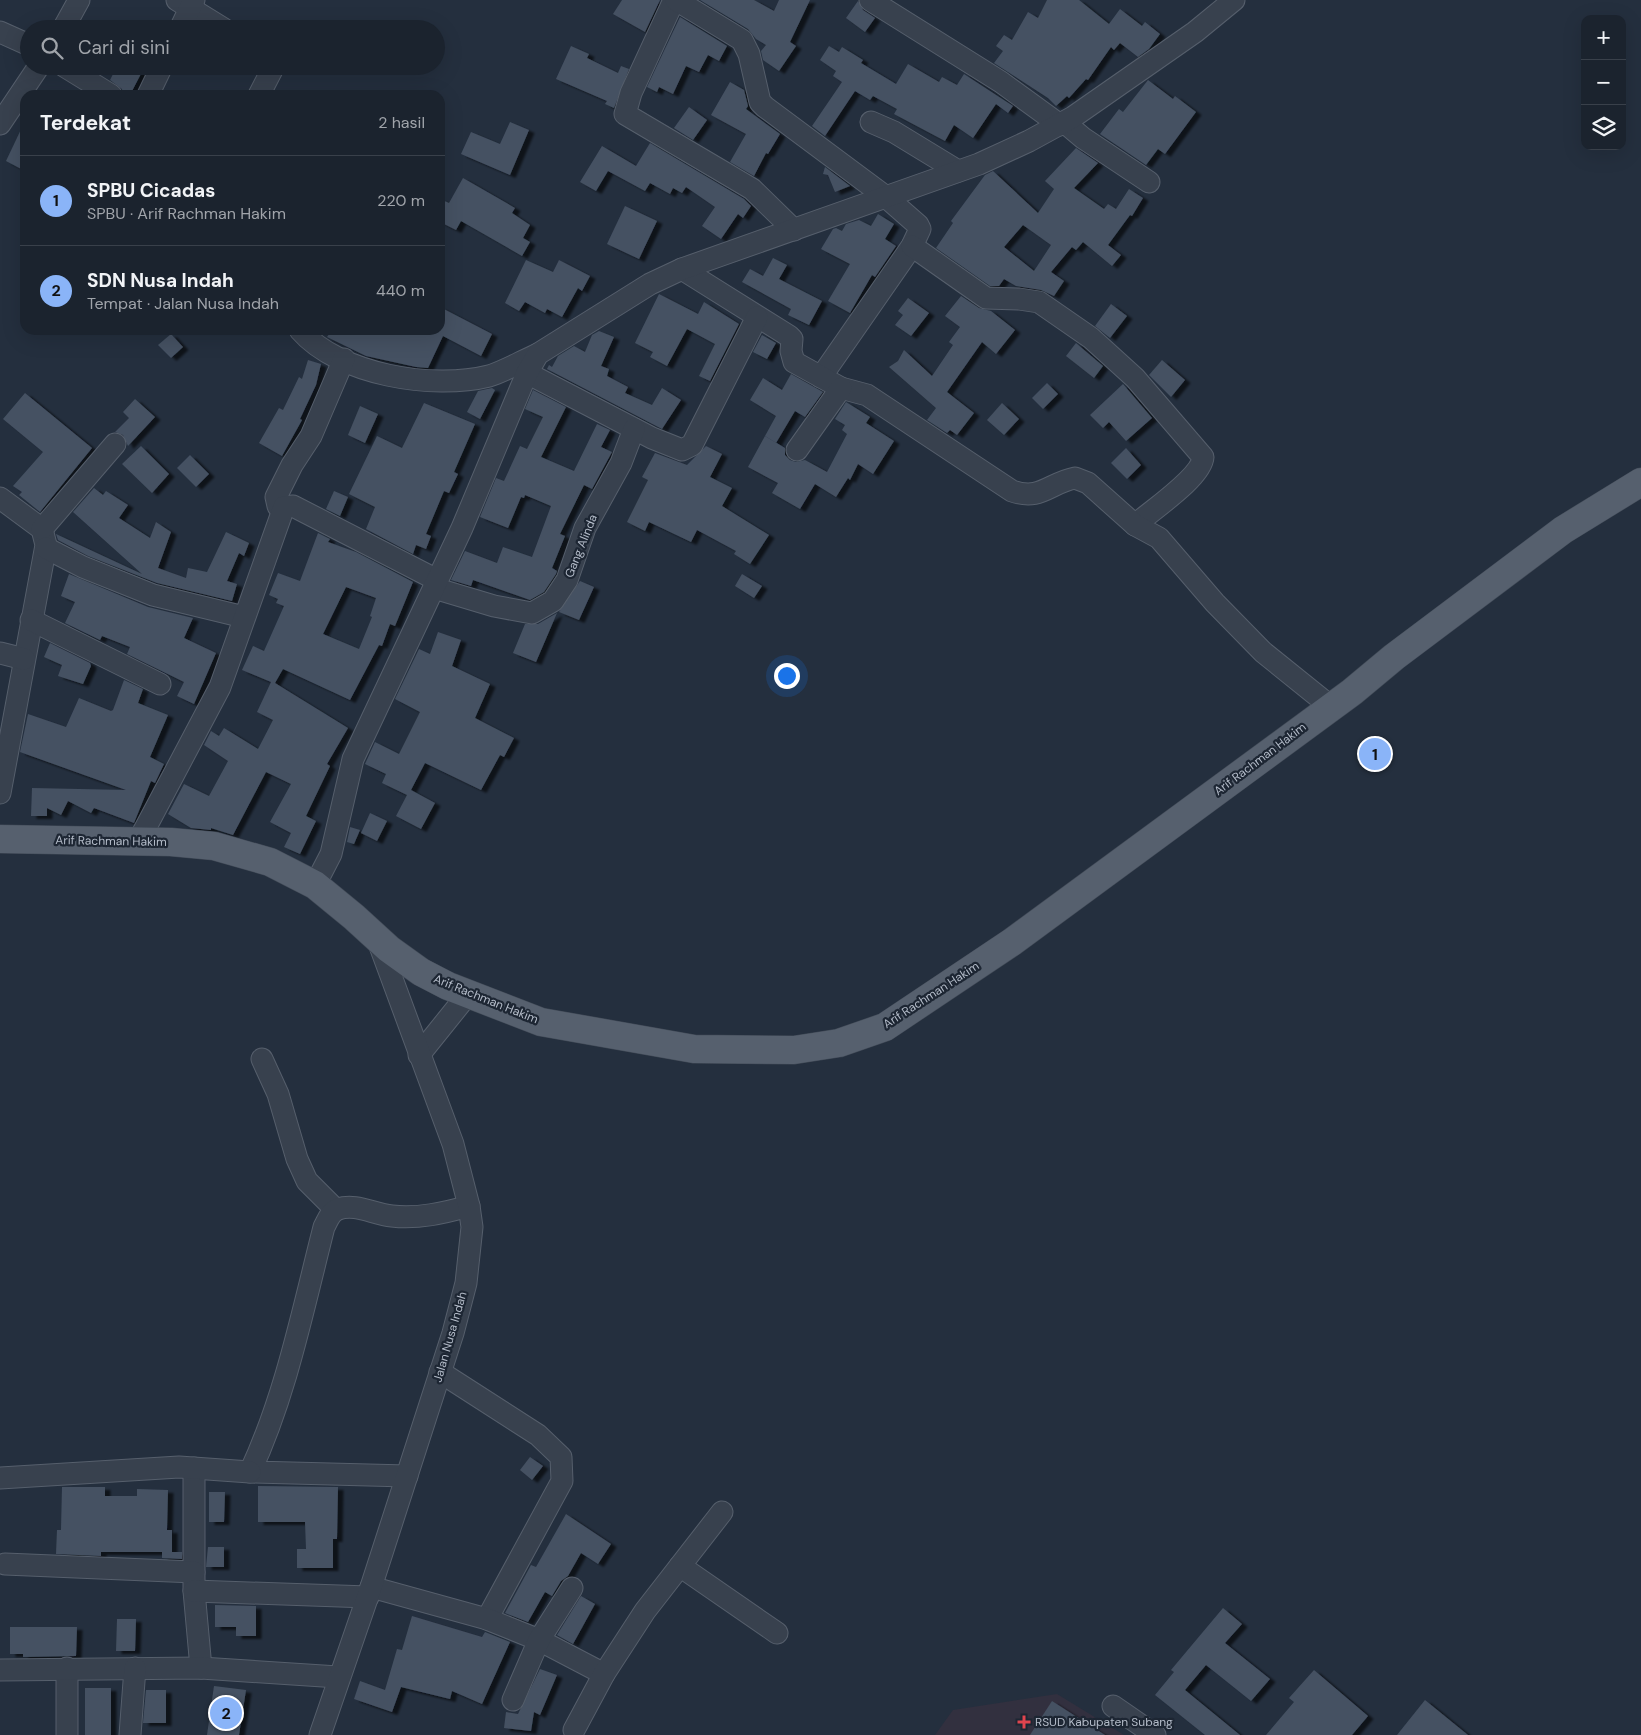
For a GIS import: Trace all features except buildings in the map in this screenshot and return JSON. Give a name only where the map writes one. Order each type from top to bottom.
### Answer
[{"type":"main road","name":"Arif Rachman Hakim","points":[[0,840],[138,842],[214,846],[270,862],[315,885],[389,949],[421,972],[448,986],[541,1022],[694,1049],[794,1050],[839,1044],[885,1027],[1012,942],[1330,706],[1352,692],[1394,656],[1562,530],[1641,482]]},
{"type":"street","points":[[68,20],[79,0]]},
{"type":"street","points":[[794,230],[752,188],[625,114],[632,93],[675,0],[742,40],[749,54],[760,102],[765,107],[886,197],[918,225],[920,233],[912,246],[821,377]]},
{"type":"street","points":[[870,0],[1000,82],[1150,182]]},
{"type":"street","points":[[306,335],[332,355],[375,372],[412,380],[461,380],[490,375],[529,363],[650,284],[682,269],[979,164],[1062,123],[1195,32],[1234,0]]},
{"type":"street","points":[[182,20],[187,3],[211,20]]},
{"type":"street","points":[[0,32],[20,42]]},
{"type":"street","points":[[23,90],[33,75]]},
{"type":"street","points":[[79,75],[103,90]]},
{"type":"street","points":[[150,90],[158,75]]},
{"type":"street","points":[[261,90],[269,75]]},
{"type":"street","points":[[0,124],[20,95]]},
{"type":"street","points":[[871,122],[894,132],[958,171]]},
{"type":"street","points":[[912,246],[986,298],[1039,302],[1091,338],[1136,378],[1203,457],[1203,466],[1193,478],[1135,525]]},
{"type":"street","points":[[682,269],[789,336],[792,340],[791,351],[794,362],[841,388],[866,395],[1012,491],[1025,496],[1038,494],[1070,479],[1080,479],[1107,499],[1135,525],[1159,538],[1214,603],[1263,652],[1330,706]]},
{"type":"street","points":[[529,363],[634,429],[682,450],[692,445],[757,317]]},
{"type":"street","points":[[138,842],[215,697],[282,510],[278,506],[276,497],[292,466],[311,436],[344,359]]},
{"type":"street","points":[[315,885],[331,854],[353,759],[462,528],[529,363]]},
{"type":"street","points":[[797,450],[841,388]]},
{"type":"street","name":"Gang Alinda","points":[[282,510],[284,507],[293,506],[435,584],[494,606],[532,613],[553,601],[567,580],[585,528],[621,462],[634,429]]},
{"type":"street","points":[[0,793],[44,539],[115,444]]},
{"type":"street","points":[[0,498],[44,539],[83,567],[153,595],[244,617]]},
{"type":"street","points":[[31,620],[160,684]]},
{"type":"street","points":[[0,653],[24,659]]},
{"type":"street","name":"Jalan Nusa Indah","points":[[320,1735],[338,1677],[369,1592],[453,1333],[466,1283],[472,1226],[469,1206],[453,1144],[376,937]]},
{"type":"street","points":[[419,1055],[468,994]]},
{"type":"street","points":[[262,1059],[278,1094],[296,1159],[307,1181],[336,1210]]},
{"type":"street","points":[[250,1472],[259,1452],[290,1356],[324,1227],[330,1214],[336,1210],[350,1207],[391,1216],[415,1217],[469,1206]]},
{"type":"street","points":[[440,1372],[538,1434],[561,1457],[562,1481],[487,1619]]},
{"type":"street","points":[[0,1478],[179,1467],[250,1472],[407,1476]]},
{"type":"street","points":[[194,1468],[194,1581],[201,1668]]},
{"type":"street","points":[[574,1730],[604,1674],[645,1611],[722,1512]]},
{"type":"street","points":[[5,1564],[194,1581],[369,1592],[487,1619],[539,1640],[604,1674]]},
{"type":"street","points":[[680,1566],[777,1633]]},
{"type":"street","points":[[513,1700],[539,1640],[572,1588]]},
{"type":"street","points":[[67,1668],[67,1735]]},
{"type":"street","points":[[130,1735],[134,1668]]},
{"type":"street","points":[[0,1670],[201,1668],[338,1677]]},
{"type":"street","points":[[1113,1706],[1155,1735]]},
{"type":"shaded area","name":"RSUD Kabupaten Subang","points":[[1057,1694],[1124,1735],[935,1735],[953,1710]]},
{"type":"place","name":"SPBU Cicadas","points":[[1375,754]]},
{"type":"place","name":"SDN Nusa Indah","points":[[226,1713]]},
{"type":"place","name":"RSUD Kabupaten Subang","points":[[1024,1722]]}]
